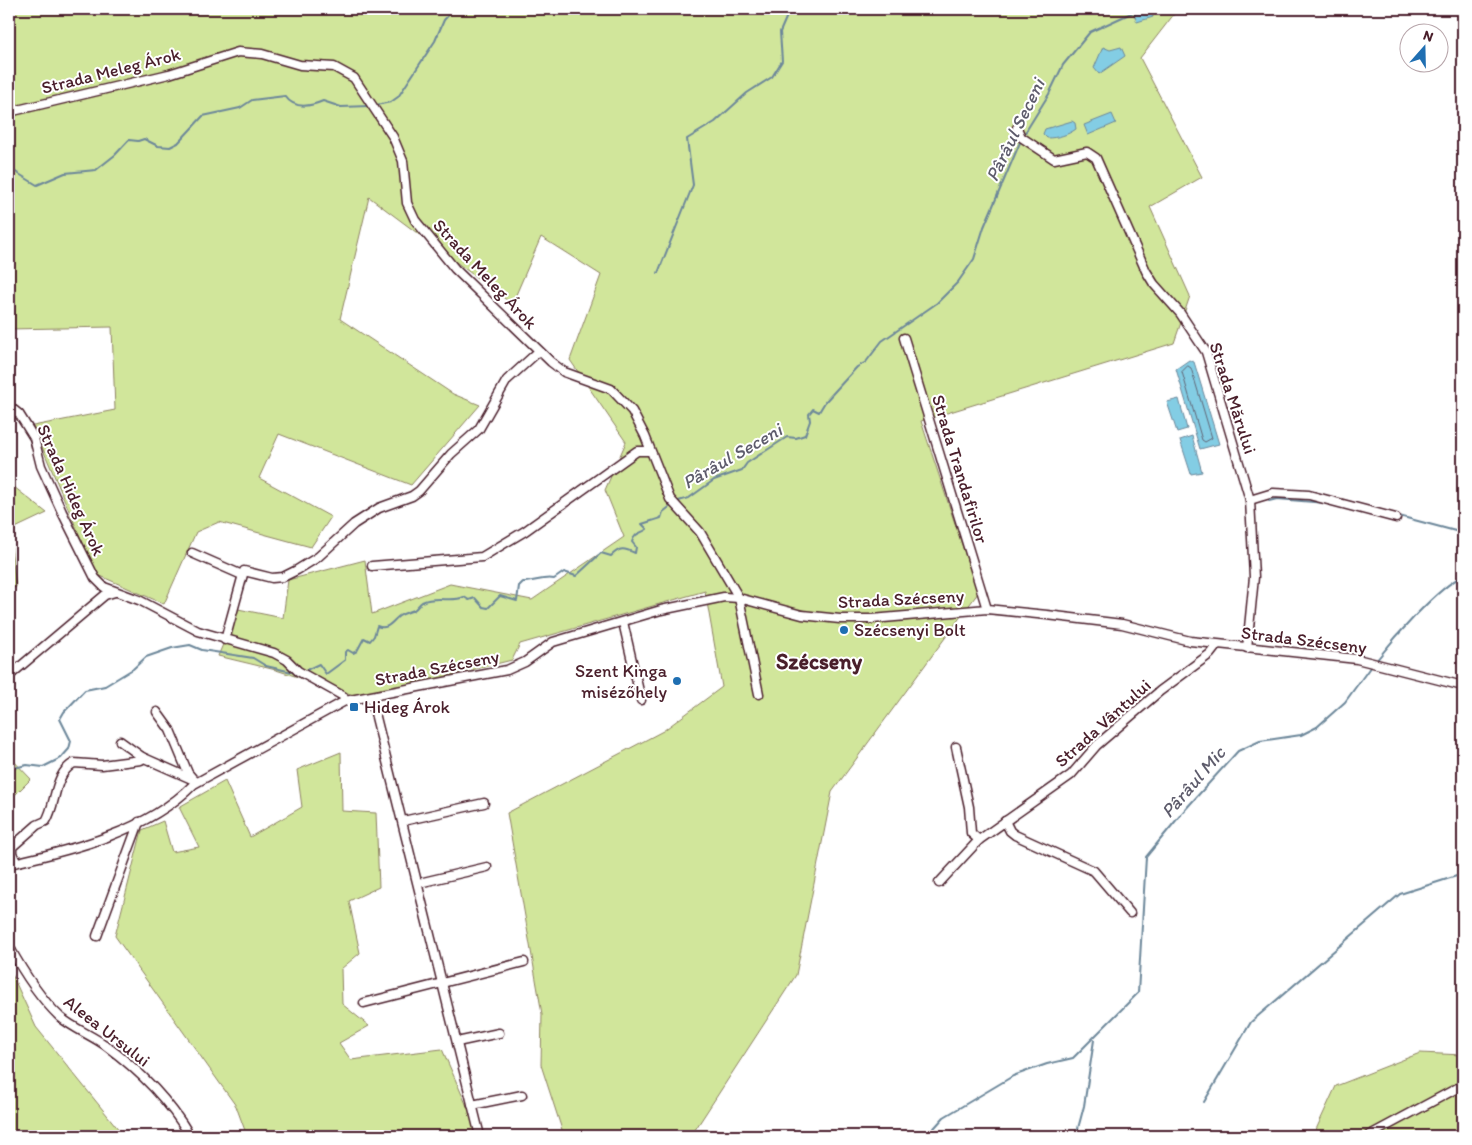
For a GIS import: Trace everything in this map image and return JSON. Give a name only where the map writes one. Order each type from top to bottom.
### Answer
[{"type":"street","name":"Strada Meleg Árok","points":[[9,112],[169,74],[238,52],[262,54],[300,65],[334,66],[354,78],[384,121],[401,155],[406,180],[407,203],[415,220],[455,269],[539,351],[564,372],[602,384],[618,394],[636,418],[663,487],[673,504],[689,517],[700,532],[739,598],[759,694]]},
{"type":"street","name":"Strada Mărului","points":[[1017,128],[1023,138],[1054,160],[1087,152],[1096,158],[1146,271],[1154,284],[1180,313],[1206,352],[1250,500],[1254,577],[1248,648]]},
{"type":"street","name":"Strada Trandafirilor","points":[[904,338],[987,609]]},
{"type":"street","points":[[225,640],[244,571],[272,578],[282,577],[318,557],[354,524],[378,508],[412,496],[419,491],[451,454],[479,429],[507,380],[539,351]]},
{"type":"street","name":"Strada Hideg Árok","points":[[9,406],[19,414],[34,438],[40,466],[95,578],[104,587],[139,600],[198,631],[274,652],[302,673],[342,696],[345,701]]},
{"type":"street","points":[[372,566],[482,557],[525,532],[637,451],[650,451]]},
{"type":"street","points":[[1250,500],[1273,493],[1309,495],[1396,518]]},
{"type":"street","points":[[192,553],[242,574]]},
{"type":"street","points":[[10,674],[105,595],[115,592]]},
{"type":"street","name":"Strada Szécseny","points":[[12,863],[51,855],[98,841],[139,822],[182,796],[194,782],[345,701],[507,670],[525,662],[549,644],[660,610],[716,598],[739,598],[802,615],[840,619],[872,619],[987,609],[1122,624],[1190,641],[1216,645],[1358,659],[1463,686]]},
{"type":"street","points":[[623,622],[641,700]]},
{"type":"street","name":"Strada Vântului","points":[[939,883],[979,840],[1071,775],[1097,745],[1160,691],[1210,654],[1216,645]]},
{"type":"street","points":[[371,697],[419,883],[480,1136]]},
{"type":"street","points":[[157,712],[170,730],[188,773],[194,782]]},
{"type":"street","points":[[120,741],[142,757],[194,782]]},
{"type":"street","points":[[956,747],[969,807],[972,833],[979,840]]},
{"type":"street","points":[[12,863],[12,847],[37,825],[46,821],[52,810],[54,795],[70,765],[79,762],[98,765],[120,764],[141,760],[142,757]]},
{"type":"street","points":[[403,821],[484,803]]},
{"type":"street","points":[[1005,821],[1010,831],[1015,835],[1094,871],[1130,913]]},
{"type":"street","points":[[97,936],[139,822]]},
{"type":"street","points":[[419,883],[487,867]]},
{"type":"street","name":"Aleea Ursului","points":[[9,946],[39,992],[60,1016],[117,1054],[160,1093],[190,1136]]},
{"type":"street","points":[[364,1003],[524,962]]},
{"type":"street","points":[[457,1042],[499,1033]]},
{"type":"street","points":[[1368,1136],[1463,1085]]},
{"type":"street","points":[[472,1105],[522,1095]]},
{"type":"green space","points":[[9,9],[1178,9],[1140,58],[1202,177],[1150,207],[1190,296],[1174,343],[921,421],[978,593],[832,792],[796,975],[691,1136],[564,1136],[541,1065],[542,1014],[507,813],[663,731],[722,687],[705,591],[520,644],[512,660],[435,679],[354,695],[276,670],[218,656],[238,609],[283,618],[288,580],[365,560],[372,614],[450,584],[532,600],[624,537],[605,490],[626,442],[570,360],[601,275],[541,237],[512,304],[369,197],[340,319],[453,394],[480,405],[411,485],[279,434],[259,478],[331,517],[311,547],[219,522],[196,532],[164,604],[96,574],[33,426],[115,410],[112,327],[9,329]]},
{"type":"green space","points":[[9,483],[47,513],[9,531]]},
{"type":"green space","points":[[9,531],[16,587],[9,590]]},
{"type":"green space","points":[[341,752],[342,811],[376,813],[379,887],[349,901],[360,953],[341,969],[342,1004],[369,1026],[339,1043],[351,1060],[442,1049],[480,1136],[247,1136],[236,1106],[115,936],[142,830],[163,821],[172,852],[199,847],[179,807],[225,781],[250,837],[302,807],[297,770]]},
{"type":"green space","points":[[9,756],[31,779],[9,801]]},
{"type":"green space","points":[[9,968],[36,1027],[124,1136],[9,1136]]},
{"type":"green space","points":[[1420,1053],[1463,1055],[1463,1136],[1313,1136],[1336,1086]]},
{"type":"water","points":[[1146,9],[1152,11],[1153,17],[1137,22],[1134,14]]},
{"type":"water","points":[[1103,47],[1110,50],[1121,47],[1125,56],[1099,74],[1094,68]]},
{"type":"water","points":[[1112,114],[1116,123],[1088,135],[1084,125]]},
{"type":"water","points":[[1072,121],[1075,123],[1076,129],[1070,133],[1051,138],[1047,138],[1043,134],[1045,129]]},
{"type":"water","points":[[1189,360],[1194,362],[1219,444],[1200,449],[1176,369]]},
{"type":"water","points":[[1179,399],[1187,429],[1177,432],[1167,402]]},
{"type":"water","points":[[1192,436],[1202,472],[1191,474],[1180,440]]},
{"type":"waterway","points":[[376,105],[391,102],[398,97],[435,41],[444,20],[454,9]]},
{"type":"waterway","points":[[658,273],[693,185],[687,139],[715,122],[747,93],[772,77],[782,61],[780,32],[790,9]]},
{"type":"waterway","name":"Pârâul Seceni","points":[[1023,136],[1049,94],[1063,65],[1090,32],[1140,9]]},
{"type":"waterway","points":[[9,168],[37,185],[65,173],[96,170],[115,155],[129,140],[138,141],[144,139],[158,146],[170,147],[178,143],[203,116],[240,108],[252,100],[285,96],[293,103],[302,106],[323,101],[341,107],[369,106]]},
{"type":"waterway","name":"Pârâul Seceni","points":[[675,502],[689,498],[714,480],[742,470],[747,463],[787,437],[796,438],[805,435],[810,421],[809,414],[813,409],[819,412],[825,402],[857,367],[866,362],[882,341],[937,303],[958,282],[974,259],[984,227],[1021,140]]},
{"type":"waterway","points":[[1269,501],[1277,499],[1326,503]]},
{"type":"waterway","name":"Pârâul Seceni","points":[[304,671],[319,664],[326,674],[345,660],[345,652],[348,650],[353,653],[357,651],[364,638],[370,641],[374,636],[377,626],[384,627],[389,625],[399,616],[414,610],[427,600],[459,599],[464,597],[469,600],[475,598],[483,607],[488,608],[500,596],[517,601],[519,586],[523,582],[554,579],[564,572],[576,576],[601,553],[611,556],[622,549],[635,553],[636,547],[632,542],[633,539],[636,535],[647,529],[642,524],[661,518],[663,512],[672,505]]},
{"type":"waterway","points":[[1399,516],[1463,533]]},
{"type":"waterway","name":"Pârâul Mic","points":[[1376,661],[1429,602],[1463,576]]},
{"type":"waterway","name":"Pârâul Seceni","points":[[9,769],[27,765],[43,767],[61,758],[69,749],[71,741],[60,719],[64,712],[85,690],[105,686],[133,669],[146,657],[172,648],[190,645],[202,650],[253,658],[266,666],[292,672],[298,676],[301,675]]},
{"type":"waterway","name":"Pârâul Mic","points":[[927,1136],[944,1117],[1013,1076],[1047,1064],[1073,1058],[1138,993],[1146,857],[1183,812],[1238,751],[1260,741],[1301,735],[1317,727],[1345,702],[1371,666]]},
{"type":"waterway","points":[[1204,1102],[1251,1022],[1400,894],[1463,874]]},
{"type":"waterway","name":"Pârâul Mic","points":[[1076,1136],[1084,1106],[1094,1040]]},
{"type":"place","name":"Szécsenyi Bolt","points":[[844,630]]},
{"type":"place","name":"Szent Kinga misézőhely","points":[[677,681]]},
{"type":"place","name":"Hideg Árok","points":[[354,707]]},
{"type":"district","name":"Szécseny","points":[[819,661]]}]
